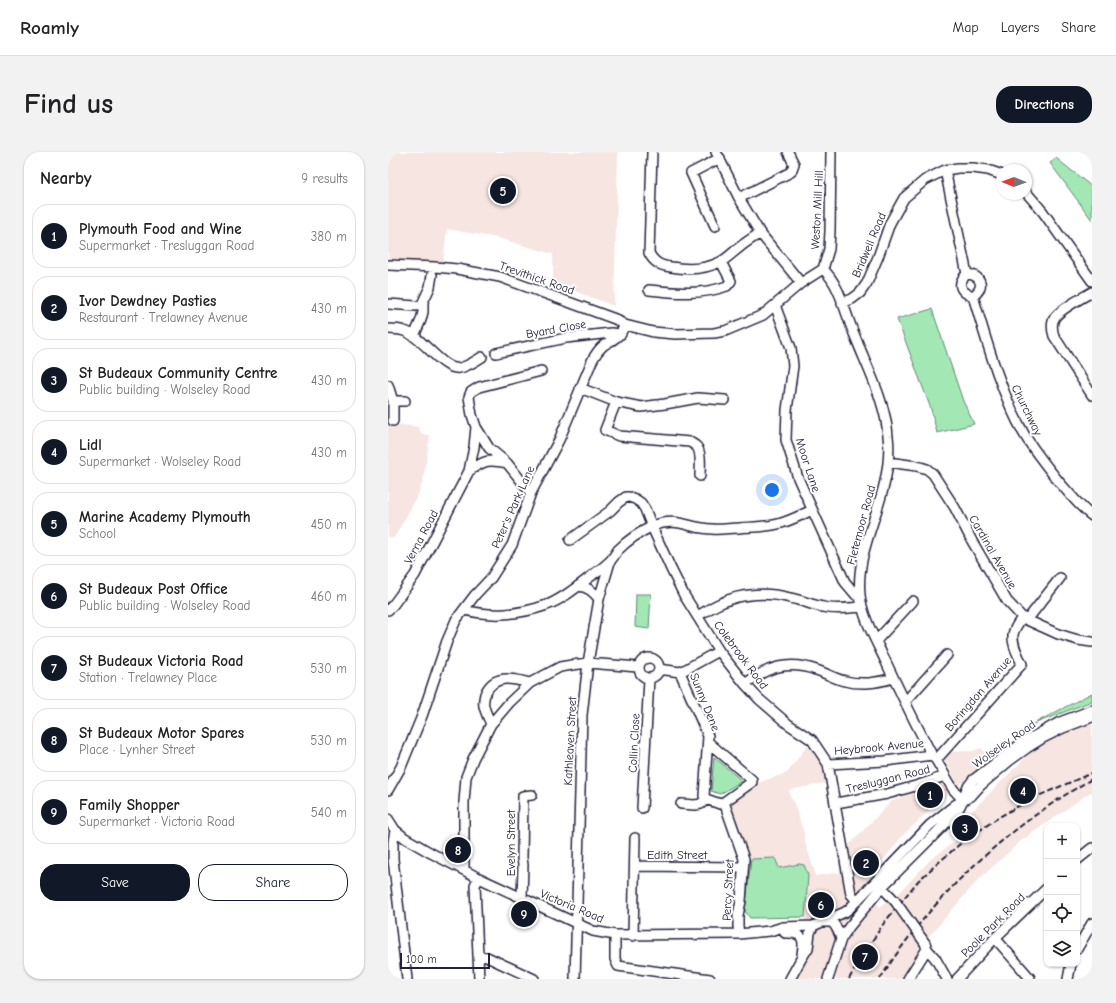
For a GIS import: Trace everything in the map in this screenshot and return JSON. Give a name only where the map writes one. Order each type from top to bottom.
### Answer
[{"type":"street","points":[[652,152],[650,253],[652,259],[656,263],[665,266],[687,269],[710,267],[722,262],[760,233]]},
{"type":"street","points":[[739,198],[791,172],[794,164],[788,152]]},
{"type":"street","name":"Weston Mill Hill","points":[[823,269],[829,249],[831,152]]},
{"type":"street","points":[[715,226],[691,173],[718,155],[739,198],[760,233],[801,283]]},
{"type":"street","name":"Bridwell Road","points":[[842,303],[852,299],[860,293],[868,283],[890,223],[904,198],[925,180],[945,170],[958,168],[973,168],[996,173]]},
{"type":"street","name":"Churchway","points":[[945,170],[967,274],[961,281],[960,286],[962,291],[973,296],[987,344],[1013,413],[1024,434],[1038,455],[1074,498],[1092,516]]},
{"type":"street","points":[[1032,199],[1092,280]]},
{"type":"street","points":[[649,290],[662,292],[691,292],[717,290],[727,286],[731,281],[722,262]]},
{"type":"street","name":"Trevithick Road","points":[[388,265],[458,269],[500,277],[615,319],[623,330]]},
{"type":"street","points":[[623,330],[675,334],[714,333],[725,331],[763,314],[801,283],[823,269]]},
{"type":"street","name":"Fletemoor Road","points":[[823,269],[834,283],[880,398],[886,417],[888,462],[885,482],[863,555],[860,576],[860,595],[862,607],[876,642],[905,702],[945,776],[953,789],[963,800]]},
{"type":"street","points":[[967,274],[973,274],[980,281],[980,287],[977,293],[973,296]]},
{"type":"street","points":[[414,336],[421,320],[423,302],[430,287],[432,275]]},
{"type":"street","points":[[1092,292],[1055,317],[1052,329],[1054,336],[1092,395]]},
{"type":"street","points":[[388,304],[416,306]]},
{"type":"street","name":"Moor Lane","points":[[775,305],[791,348],[793,366],[787,410],[786,440],[798,478],[845,582],[856,595],[860,595]]},
{"type":"street","points":[[388,330],[404,331],[414,336],[452,368],[458,369],[482,357]]},
{"type":"street","name":"Byard Close","points":[[496,353],[566,338],[611,333],[623,330]]},
{"type":"street","name":"Peter's Park Lane","points":[[388,790],[401,767],[422,716],[447,641],[456,620],[475,595],[491,578],[512,545],[531,493],[559,440],[596,353],[603,346],[616,338],[623,330]]},
{"type":"street","points":[[531,493],[507,463],[489,448],[476,427],[469,397],[474,389],[484,385],[541,371]]},
{"type":"street","points":[[388,385],[393,401],[392,421]]},
{"type":"street","points":[[580,388],[616,402],[642,407],[698,398],[725,400]]},
{"type":"street","points":[[393,401],[405,401]]},
{"type":"street","points":[[616,402],[606,430],[618,436],[690,442],[698,441],[700,476]]},
{"type":"street","name":"Verna Road","points":[[388,610],[415,575],[469,471],[476,427]]},
{"type":"street","points":[[469,471],[483,462],[495,460],[507,463]]},
{"type":"street","name":"Cardinal Avenue","points":[[888,462],[917,466],[927,469],[933,474],[955,508],[975,547],[1007,601],[1025,619],[1058,634],[1078,640],[1092,642]]},
{"type":"street","name":"Colebrook Road","points":[[570,540],[610,511],[626,497],[635,499],[641,503],[671,569],[697,616],[719,651],[745,684],[760,699],[776,714],[812,740],[828,764],[851,894],[857,901]]},
{"type":"street","points":[[464,610],[479,614],[492,615],[507,614],[547,605],[565,595],[610,562],[617,551],[629,540],[652,527],[663,523],[675,522],[711,529],[762,527],[783,523],[812,510]]},
{"type":"street","name":"Kathleaven Street","points":[[575,979],[582,715],[598,599],[610,562]]},
{"type":"street","points":[[1025,619],[1060,578]]},
{"type":"street","points":[[578,586],[587,587],[598,599]]},
{"type":"street","points":[[697,616],[722,602],[741,596],[758,595],[790,597],[821,607],[835,609],[862,607]]},
{"type":"street","points":[[876,642],[913,601]]},
{"type":"street","name":"Boringdon Avenue","points":[[934,757],[1022,664],[1013,635],[1014,631],[1025,619]]},
{"type":"street","points":[[659,669],[680,672],[719,651]]},
{"type":"street","points":[[905,702],[947,655]]},
{"type":"street","points":[[648,658],[654,659],[659,665],[657,675],[649,679],[642,676],[638,668],[641,661],[648,658]]},
{"type":"street","points":[[464,870],[464,802],[466,777],[473,759],[491,724],[509,703],[530,684],[560,667],[588,663],[638,668]]},
{"type":"street","points":[[745,684],[767,670],[780,666],[793,665],[804,666],[839,679],[854,682],[878,682],[893,678]]},
{"type":"street","name":"Sunny Dene","points":[[680,672],[708,736],[704,796],[706,799]]},
{"type":"street","points":[[491,724],[484,706],[484,698],[487,690],[500,679],[508,679],[530,684]]},
{"type":"street","name":"Collin Close","points":[[642,808],[649,679]]},
{"type":"street","name":"Wolseley Road","points":[[963,800],[967,788],[973,780],[1022,743],[1060,722],[1092,710]]},
{"type":"street","name":"Wolseley Road","points":[[828,979],[841,939],[879,884],[930,825],[954,805],[971,796],[996,772],[1027,748],[1063,728],[1092,717]]},
{"type":"street","name":"Sunny Dene","points":[[708,742],[752,780],[750,785],[724,802]]},
{"type":"street","name":"Heybrook Avenue","points":[[828,764],[934,757]]},
{"type":"street","name":"Tresluggan Road","points":[[836,803],[887,794],[945,776]]},
{"type":"street","name":"Evelyn Street","points":[[522,898],[523,796],[532,795]]},
{"type":"street","points":[[680,804],[701,804],[706,799],[720,804],[724,802]]},
{"type":"street","name":"Percy Street","points":[[724,802],[744,859],[741,901],[738,915],[739,934]]},
{"type":"street","name":"Victoria Road","points":[[388,819],[395,830],[405,838],[431,853],[479,878],[593,931],[615,935],[634,936],[739,934],[770,931],[798,933],[803,943],[801,959]]},
{"type":"street","points":[[395,830],[393,859],[407,979]]},
{"type":"street","points":[[634,936],[635,838]]},
{"type":"street","points":[[1078,859],[1092,848]]},
{"type":"street","name":"Edith Street","points":[[635,866],[743,867]]},
{"type":"street","points":[[479,878],[475,885],[479,979]]},
{"type":"street","points":[[879,884],[895,901],[935,958],[947,979]]},
{"type":"street","name":"Wolseley Road","points":[[823,922],[845,912],[879,884]]},
{"type":"street","name":"Poole Park Road","points":[[957,979],[995,938],[1044,891]]},
{"type":"street","points":[[823,922],[832,922],[840,932],[841,939]]},
{"type":"street","name":"Victoria Road","points":[[770,931],[783,927],[813,926],[823,922]]},
{"type":"street","points":[[1080,944],[1092,922]]},
{"type":"street","points":[[790,979],[808,948],[810,933],[813,926]]},
{"type":"street","points":[[615,935],[615,959],[618,966],[710,979]]},
{"type":"street","points":[[995,938],[1031,976]]},
{"type":"street","points":[[908,979],[926,946]]},
{"type":"street","points":[[478,956],[487,957],[534,979]]},
{"type":"street","points":[[1068,979],[1070,967]]},
{"type":"street","points":[[796,968],[797,979]]},
{"type":"shaded area","points":[[388,152],[618,152],[614,306],[553,283],[553,254],[498,238],[447,229],[443,262],[388,260]]},
{"type":"shaded area","points":[[388,423],[418,427],[422,434],[430,435],[423,481],[418,495],[394,538],[388,537]]},
{"type":"shaded area","points":[[1092,723],[1092,792],[1046,823],[1044,823],[1044,825],[1021,841],[979,879],[931,934],[919,945],[919,953],[902,979],[785,979],[804,937],[808,875],[804,865],[799,864],[779,868],[775,858],[751,859],[729,803],[760,782],[787,773],[807,746],[822,764],[826,783],[789,790],[804,833],[805,842],[815,876],[850,871],[847,847],[893,800],[956,780],[944,759],[949,752],[973,751],[981,748],[991,759],[934,806],[902,836],[862,888],[880,907],[885,902],[890,904],[930,860],[958,839],[952,831],[1032,751],[1054,738]]},
{"type":"green space","points":[[1056,158],[1092,187],[1092,220],[1050,163]]},
{"type":"green space","points":[[932,309],[963,401],[974,424],[937,433],[931,409],[897,319]]},
{"type":"green space","points":[[636,594],[651,594],[649,629],[635,627]]},
{"type":"green space","points":[[1092,693],[1092,701],[1031,725]]},
{"type":"green space","points":[[714,757],[742,781],[720,794],[711,791]]},
{"type":"green space","points":[[775,858],[779,868],[799,864],[804,865],[808,875],[805,917],[750,918],[745,911],[751,859]]},
{"type":"railway","points":[[849,979],[884,923],[918,881],[960,844],[999,817],[1031,799],[1092,773]]},
{"type":"railway","points":[[880,979],[923,919],[974,866],[1001,841],[1030,819],[1092,779]]},
{"type":"place","name":"Marine Academy Plymouth","points":[[503,191]]},
{"type":"place","name":"Lidl","points":[[1023,791]]},
{"type":"place","name":"Plymouth Food and Wine","points":[[930,795]]},
{"type":"place","name":"St Budeaux Community Centre","points":[[965,828]]},
{"type":"place","name":"St Budeaux Motor Spares","points":[[458,850]]},
{"type":"place","name":"Ivor Dewdney Pasties","points":[[866,863]]},
{"type":"place","name":"St Budeaux Post Office","points":[[821,905]]},
{"type":"place","name":"Family Shopper","points":[[524,914]]},
{"type":"place","name":"St Budeaux Victoria Road","points":[[865,957]]}]
